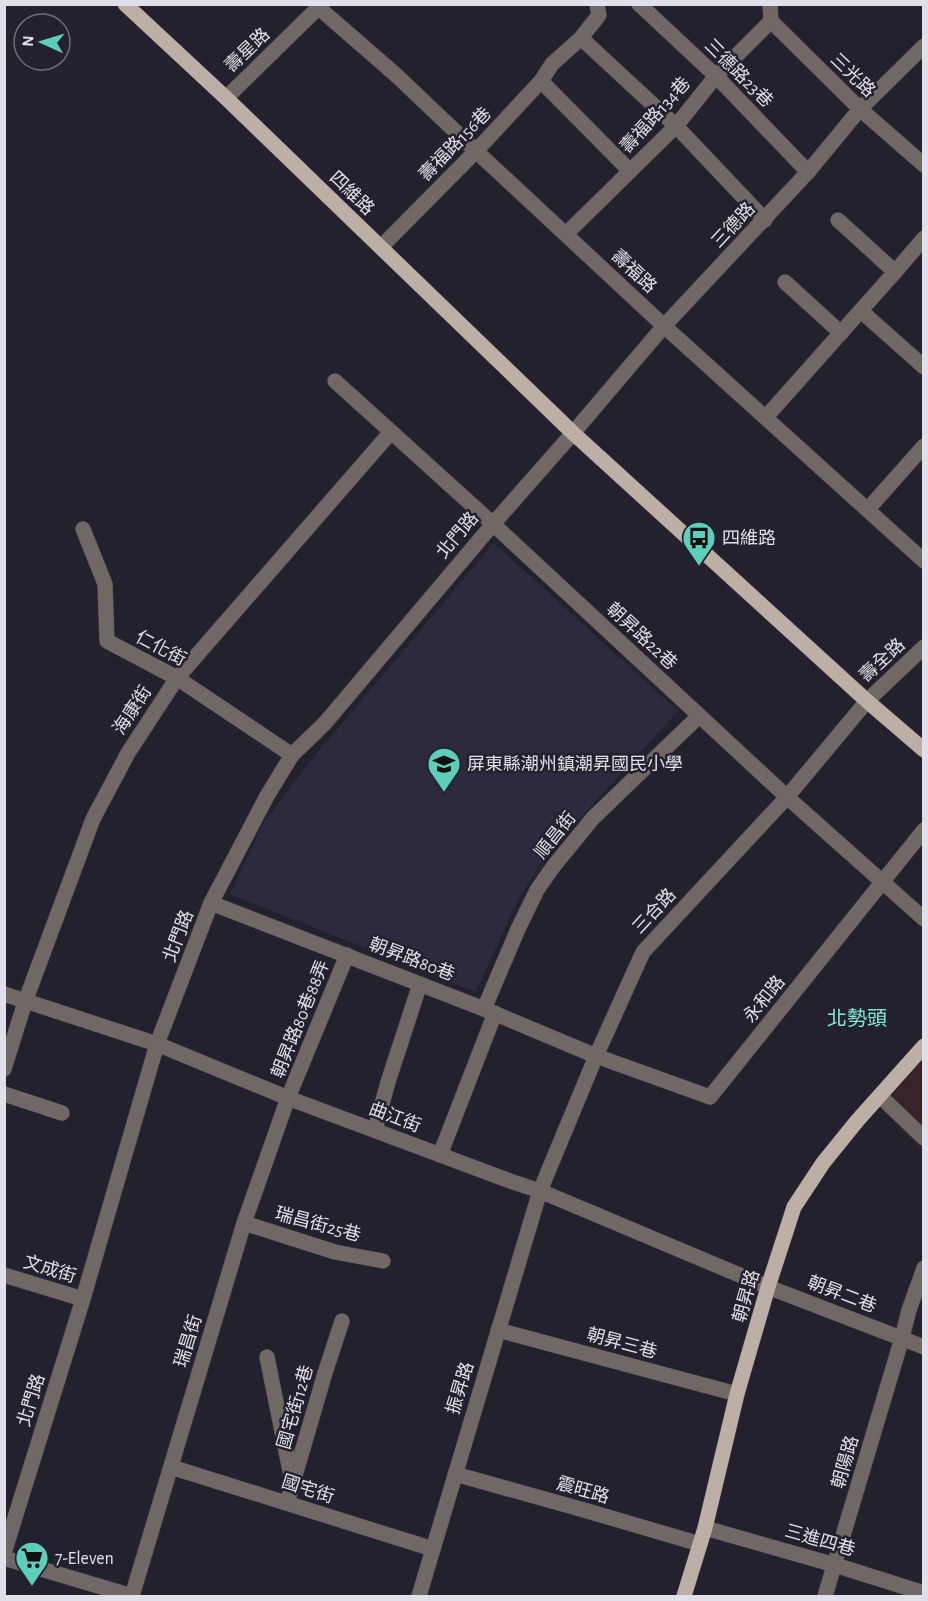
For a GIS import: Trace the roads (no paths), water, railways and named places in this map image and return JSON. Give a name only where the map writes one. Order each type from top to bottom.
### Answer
[{"type":"main road","name":"四維路","points":[[125,4],[226,98],[573,433],[867,701],[924,750]]},
{"type":"main road","name":"朝昇路","points":[[684,1596],[705,1528],[737,1394],[794,1207],[823,1163],[924,1046]]},
{"type":"street","name":"壽福路156巷","points":[[381,247],[476,152],[541,81],[552,64],[581,38],[599,15],[597,4]]},
{"type":"street","name":"三德路23巷","points":[[639,4],[716,76],[808,172]]},
{"type":"street","points":[[770,4],[771,21]]},
{"type":"street","name":"壽星路","points":[[226,98],[321,6]]},
{"type":"street","name":"壽福路","points":[[321,6],[664,326],[924,561]]},
{"type":"street","name":"壽福路134巷","points":[[566,234],[676,126],[716,76],[771,21]]},
{"type":"street","name":"三光路","points":[[771,21],[860,109],[924,165]]},
{"type":"street","points":[[581,38],[676,126],[765,220]]},
{"type":"street","name":"三德路","points":[[573,433],[664,326],[808,172],[860,109],[924,46]]},
{"type":"street","points":[[541,81],[630,171]]},
{"type":"street","points":[[838,220],[896,272]]},
{"type":"street","points":[[766,417],[923,241]]},
{"type":"street","points":[[786,282],[841,333]]},
{"type":"street","points":[[861,311],[924,367]]},
{"type":"street","name":"朝昇路22巷","points":[[335,381],[787,797],[924,919]]},
{"type":"street","name":"海康街","points":[[4,1069],[25,1002],[93,819],[128,753],[177,678],[391,432]]},
{"type":"street","name":"北門路","points":[[4,1553],[83,1299],[157,1044],[211,903],[267,796],[292,755],[325,723],[573,433]]},
{"type":"street","points":[[868,509],[924,446]]},
{"type":"street","name":"仁化街","points":[[83,529],[105,584],[107,641],[177,678],[292,755]]},
{"type":"street","name":"壽全路","points":[[867,701],[924,647]]},
{"type":"street","name":"三合路","points":[[540,1191],[596,1056],[643,952],[787,797],[867,701]]},
{"type":"street","name":"順昌街","points":[[440,1155],[518,929],[537,890],[593,818],[699,716]]},
{"type":"street","name":"永和路","points":[[596,1056],[710,1097],[924,830]]},
{"type":"street","name":"朝昇路80巷","points":[[211,903],[490,1011],[596,1056]]},
{"type":"street","name":"朝昇路80巷88弄","points":[[288,1098],[347,955]]},
{"type":"street","points":[[375,1130],[420,984]]},
{"type":"street","name":"曲江街","points":[[4,994],[157,1044],[288,1098],[540,1191],[768,1287]]},
{"type":"street","points":[[4,1094],[62,1113]]},
{"type":"street","points":[[880,1096],[924,1138]]},
{"type":"street","name":"瑞昌街","points":[[132,1596],[244,1223],[288,1098]]},
{"type":"street","name":"振昇路","points":[[419,1596],[540,1191]]},
{"type":"street","name":"瑞昌街25巷","points":[[244,1223],[335,1252],[383,1261]]},
{"type":"street","points":[[902,1338],[924,1268]]},
{"type":"street","name":"文成街","points":[[4,1275],[83,1299]]},
{"type":"street","name":"朝昇二巷","points":[[768,1287],[924,1347]]},
{"type":"street","name":"國宅街12巷","points":[[287,1503],[342,1322]]},
{"type":"street","name":"朝昇三巷","points":[[498,1330],[737,1394]]},
{"type":"street","name":"朝陽路","points":[[825,1596],[902,1338]]},
{"type":"street","points":[[267,1357],[293,1484]]},
{"type":"street","name":"國宅街","points":[[171,1467],[433,1549]]},
{"type":"street","name":"震旺路","points":[[455,1474],[700,1544]]},
{"type":"street","name":"三進四巷","points":[[705,1528],[835,1564],[924,1593]]},
{"type":"street","points":[[4,1558],[132,1596]]},
{"type":"place","name":"四維路","points":[[699,567]]},
{"type":"place","name":"屏東縣潮州鎮潮昇國民小學","points":[[444,793]]},
{"type":"place","name":"7-Eleven","points":[[32,1587]]},
{"type":"district","name":"北勢頭","points":[[857,1018]]}]
